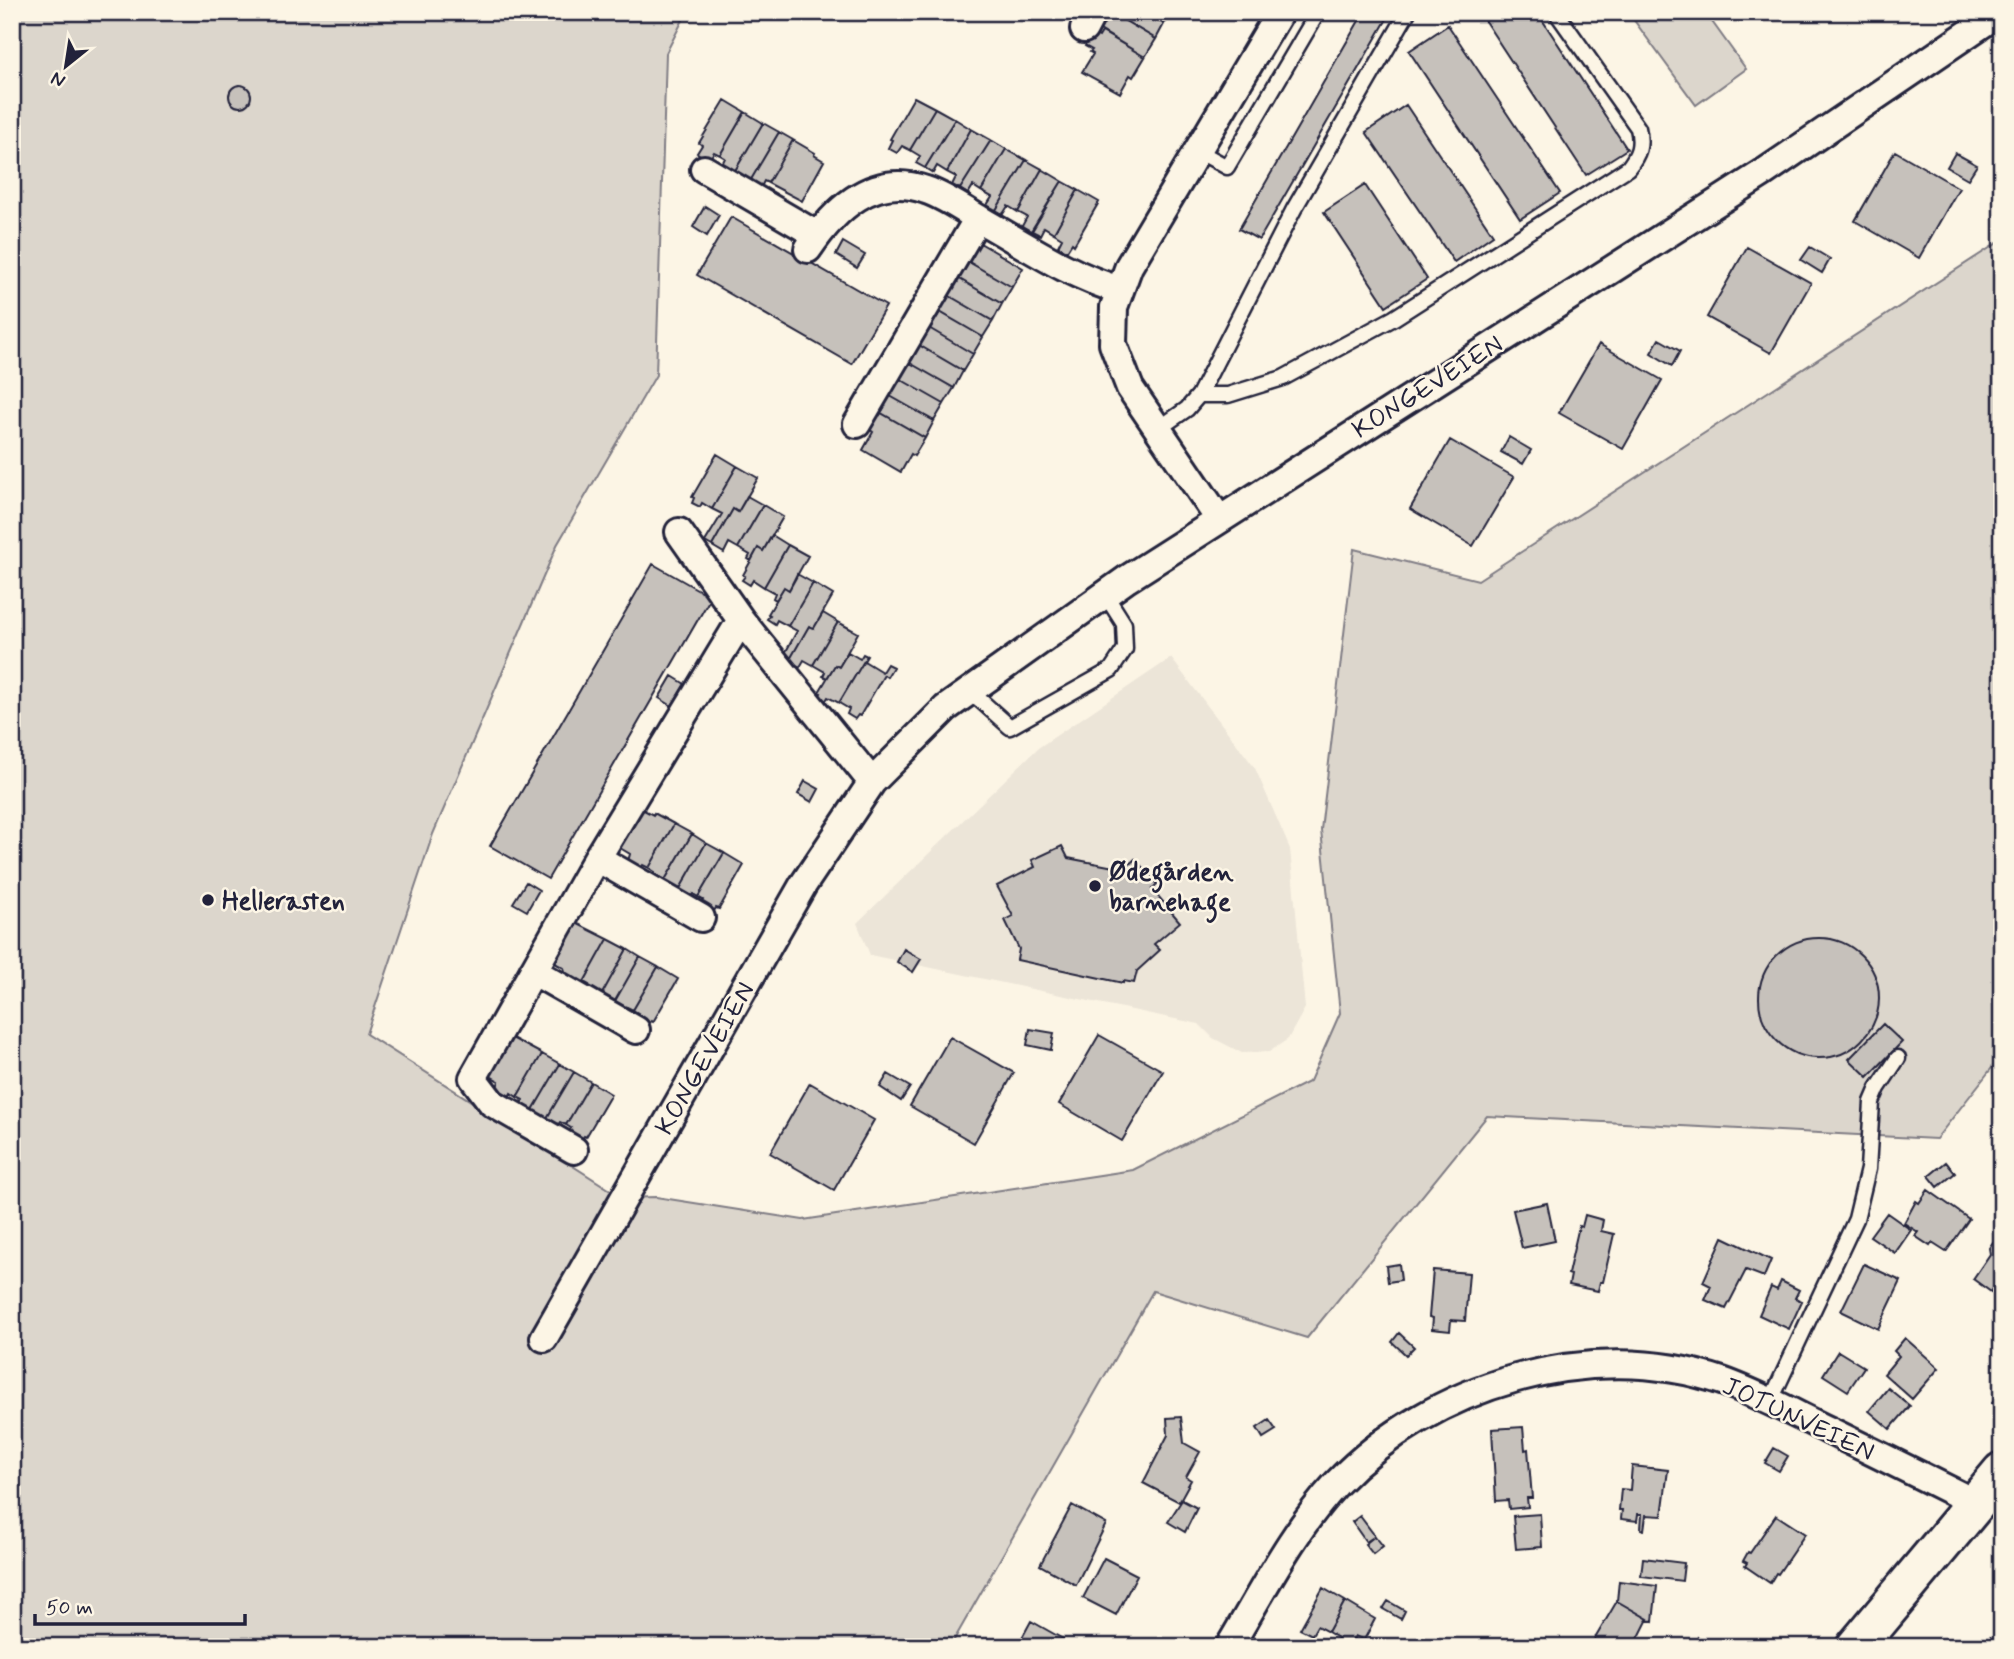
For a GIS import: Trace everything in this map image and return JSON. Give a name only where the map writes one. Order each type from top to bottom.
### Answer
[{"type":"street","points":[[1219,519],[1130,388],[1114,344],[1114,307],[1129,266],[1280,12]]},
{"type":"street","name":"KONGEVEIEN","points":[[544,1338],[803,885],[872,782],[946,708],[1105,594],[1763,173],[2000,12]]},
{"type":"street","points":[[704,169],[812,242],[845,204],[866,192],[895,185],[909,185],[935,193],[1078,276],[1119,290]]},
{"type":"street","points":[[857,424],[978,218]]},
{"type":"street","points":[[679,532],[741,620],[872,782]]},
{"type":"street","points":[[574,1150],[492,1103],[472,1078],[597,858],[741,620]]},
{"type":"street","points":[[597,858],[701,918]]},
{"type":"street","points":[[533,971],[636,1030]]},
{"type":"street","name":"JOTUNVEIEN","points":[[1229,1647],[1289,1547],[1335,1485],[1373,1450],[1443,1406],[1481,1390],[1565,1368],[1614,1365],[1657,1367],[1720,1380],[1975,1503]]},
{"type":"street","points":[[1856,1647],[2002,1472]]},
{"type":"lane","points":[[1199,152],[1227,167],[1318,12]]},
{"type":"lane","points":[[1158,429],[1187,409],[1199,395],[1294,209],[1408,12]]},
{"type":"lane","points":[[1199,395],[1228,395],[1283,378],[1394,318],[1628,168],[1642,143],[1638,128],[1556,12]]},
{"type":"lane","points":[[970,691],[1010,727],[1111,670],[1125,649],[1124,624],[1105,594]]},
{"type":"lane","points":[[1770,1402],[1856,1219],[1868,1169],[1872,1102],[1898,1058]]},
{"type":"shaded area","points":[[12,12],[687,12],[666,53],[656,375],[557,545],[433,834],[366,1034],[623,1198],[656,1197],[803,1220],[1133,1170],[1310,1081],[1340,1013],[1321,830],[1354,549],[1478,580],[2002,240],[2002,1055],[1936,1139],[1487,1116],[1307,1338],[1153,1291],[950,1647],[12,1647]]},
{"type":"shaded area","points":[[1628,12],[1705,12],[1746,69],[1696,105]]},
{"type":"shaded area","name":"Ødegården barnehage","points":[[1171,658],[1255,768],[1290,849],[1305,1008],[1288,1039],[1269,1052],[1242,1053],[1213,1038],[1199,1024],[870,955],[857,923],[1038,748]]},
{"type":"building","points":[[1103,12],[1110,12],[1156,39],[1145,57],[1095,27]]},
{"type":"building","points":[[1110,12],[1144,12],[1164,24],[1156,39]]},
{"type":"building","points":[[1144,12],[1171,12],[1164,24]]},
{"type":"building","points":[[1364,12],[1391,12],[1259,240],[1239,229]]},
{"type":"building","points":[[1479,12],[1537,12],[1627,149],[1586,175]]},
{"type":"building","points":[[1448,25],[1560,193],[1520,219],[1409,51]]},
{"type":"building","points":[[1102,32],[1145,57],[1120,93],[1082,72],[1093,54],[1090,52],[1092,50],[1085,46],[1092,33],[1099,37]]},
{"type":"building","points":[[240,85],[248,88],[251,96],[248,104],[240,107],[232,104],[229,96],[232,88]]},
{"type":"building","points":[[914,97],[935,108],[910,150],[902,146],[897,153],[888,148],[892,140],[890,139]]},
{"type":"building","points":[[725,100],[745,112],[720,155],[714,152],[709,160],[697,153],[702,145],[699,143]]},
{"type":"building","points":[[1406,105],[1493,235],[1454,262],[1366,132]]},
{"type":"building","points":[[935,108],[955,119],[925,168],[916,163],[920,156],[910,150]]},
{"type":"building","points":[[745,112],[763,123],[733,174],[721,166],[725,158],[720,155]]},
{"type":"building","points":[[955,119],[971,129],[947,172],[937,166],[933,173],[925,168]]},
{"type":"building","points":[[763,123],[779,132],[749,183],[733,174]]},
{"type":"building","points":[[971,129],[991,140],[960,189],[952,185],[956,177],[947,172]]},
{"type":"building","points":[[779,132],[793,140],[768,183],[764,181],[760,189],[749,183]]},
{"type":"building","points":[[793,140],[824,161],[802,201],[768,183]]},
{"type":"building","points":[[991,140],[1006,149],[981,191],[973,186],[968,194],[960,189]]},
{"type":"building","points":[[1006,149],[1026,160],[996,210],[987,205],[992,197],[981,191]]},
{"type":"building","points":[[1895,151],[1959,188],[1919,258],[1855,221]]},
{"type":"building","points":[[1955,153],[1977,165],[1968,179],[1947,167]]},
{"type":"building","points":[[1026,160],[1042,169],[1018,212],[1008,206],[1003,214],[996,210]]},
{"type":"building","points":[[1042,169],[1062,181],[1031,231],[1022,226],[1027,217],[1018,212]]},
{"type":"building","points":[[1062,181],[1078,190],[1054,233],[1044,227],[1040,235],[1032,231]]},
{"type":"building","points":[[1365,185],[1427,279],[1386,306],[1324,212]]},
{"type":"building","points":[[1078,190],[1099,202],[1074,245],[1072,243],[1067,251],[1058,246],[1062,238],[1054,233]]},
{"type":"building","points":[[705,206],[719,215],[707,236],[693,227]]},
{"type":"building","points":[[731,217],[886,306],[852,364],[697,275]]},
{"type":"building","points":[[970,241],[978,246],[980,243],[1023,268],[1012,287],[969,262],[970,259],[962,254]]},
{"type":"building","points":[[843,242],[865,255],[857,268],[836,255]]},
{"type":"building","points":[[1747,247],[1811,283],[1771,353],[1707,317]]},
{"type":"building","points":[[1810,247],[1830,259],[1822,273],[1801,260]]},
{"type":"building","points":[[969,262],[1012,287],[1002,304],[951,274],[957,264],[965,269]]},
{"type":"building","points":[[951,274],[1002,304],[993,321],[941,291]]},
{"type":"building","points":[[941,291],[993,321],[983,337],[940,312],[942,308],[934,303]]},
{"type":"building","points":[[940,312],[983,337],[973,354],[922,324],[928,313],[937,317]]},
{"type":"building","points":[[922,324],[973,354],[963,371],[912,341]]},
{"type":"building","points":[[1659,339],[1680,351],[1672,366],[1651,353]]},
{"type":"building","points":[[912,341],[963,371],[954,388],[910,363],[914,356],[906,352]]},
{"type":"building","points":[[1599,344],[1662,380],[1623,449],[1559,413]]},
{"type":"building","points":[[901,362],[908,366],[910,363],[954,388],[944,404],[893,375]]},
{"type":"building","points":[[893,375],[944,404],[934,421],[883,392]]},
{"type":"building","points":[[883,392],[934,421],[925,438],[881,413],[885,406],[878,401]]},
{"type":"building","points":[[872,410],[925,438],[914,456],[911,454],[901,472],[863,450],[873,432],[864,425]]},
{"type":"building","points":[[1509,437],[1531,450],[1523,464],[1501,452]]},
{"type":"building","points":[[1450,440],[1514,477],[1473,546],[1410,509]]},
{"type":"building","points":[[717,454],[737,466],[712,509],[702,503],[700,507],[692,503],[692,497]]},
{"type":"building","points":[[737,466],[758,478],[738,512],[733,509],[712,546],[705,542],[722,514],[712,509]]},
{"type":"building","points":[[747,496],[763,505],[738,548],[729,543],[724,553],[712,546],[733,509],[738,512]]},
{"type":"building","points":[[763,505],[783,517],[763,551],[758,548],[751,561],[748,559],[750,555],[738,548]]},
{"type":"building","points":[[772,535],[788,545],[764,587],[753,580],[750,585],[742,580],[745,576],[743,575],[758,548],[763,551]]},
{"type":"building","points":[[788,545],[808,556],[789,590],[784,587],[776,600],[773,598],[775,593],[764,587]]},
{"type":"building","points":[[653,564],[711,597],[548,879],[490,846]]},
{"type":"building","points":[[797,574],[813,583],[788,626],[777,620],[775,624],[767,619],[770,615],[768,614],[784,587],[789,590]]},
{"type":"building","points":[[813,583],[833,595],[814,628],[809,626],[789,661],[783,657],[797,631],[788,626]]},
{"type":"building","points":[[823,613],[838,622],[813,665],[804,660],[800,667],[789,661],[809,626],[814,628]]},
{"type":"building","points":[[838,622],[858,633],[839,667],[835,665],[827,678],[823,676],[825,672],[813,665]]},
{"type":"building","points":[[848,652],[860,659],[863,654],[867,656],[839,703],[828,697],[825,702],[818,698],[821,693],[819,692],[835,665],[839,667]]},
{"type":"building","points":[[864,661],[882,672],[887,664],[893,667],[887,677],[884,675],[860,716],[855,719],[847,714],[849,709],[839,703]]},
{"type":"building","points":[[672,676],[685,684],[672,706],[659,698]]},
{"type":"building","points":[[805,781],[819,789],[812,802],[798,794]]},
{"type":"building","points":[[642,809],[674,824],[649,868],[643,865],[639,872],[627,865],[630,854],[620,848]]},
{"type":"building","points":[[674,824],[692,834],[662,885],[651,879],[655,872],[649,868]]},
{"type":"building","points":[[692,834],[706,843],[677,894],[662,885]]},
{"type":"building","points":[[706,843],[724,853],[698,897],[693,894],[689,901],[677,894]]},
{"type":"building","points":[[1062,846],[1068,858],[1124,869],[1135,859],[1157,884],[1152,889],[1180,922],[1154,944],[1160,950],[1137,971],[1134,983],[1123,983],[1017,960],[1019,949],[1005,920],[1013,916],[997,886],[1035,867],[1032,860]]},
{"type":"building","points":[[724,853],[744,865],[719,909],[716,908],[712,914],[699,906],[703,900],[698,897]]},
{"type":"building","points":[[526,882],[539,890],[527,911],[513,903]]},
{"type":"building","points":[[576,923],[608,939],[584,982],[579,979],[574,987],[561,979],[564,968],[553,962]]},
{"type":"building","points":[[1819,938],[1842,942],[1862,955],[1875,975],[1879,998],[1875,1021],[1862,1041],[1842,1054],[1819,1058],[1796,1054],[1776,1041],[1763,1021],[1759,998],[1763,975],[1776,955],[1796,942]]},
{"type":"building","points":[[608,939],[627,949],[598,1001],[585,993],[589,985],[584,982]]},
{"type":"building","points":[[627,949],[640,957],[611,1008],[598,1001]]},
{"type":"building","points":[[904,949],[921,959],[913,972],[897,962]]},
{"type":"building","points":[[640,957],[658,967],[633,1010],[627,1007],[622,1015],[611,1008]]},
{"type":"building","points":[[658,967],[678,979],[653,1022],[651,1021],[646,1029],[633,1021],[638,1013],[633,1010]]},
{"type":"building","points":[[1883,1024],[1902,1042],[1868,1077],[1849,1059]]},
{"type":"building","points":[[1030,1029],[1054,1033],[1051,1050],[1027,1045]]},
{"type":"building","points":[[1099,1035],[1163,1071],[1122,1141],[1059,1104]]},
{"type":"building","points":[[510,1037],[542,1054],[517,1097],[511,1093],[507,1101],[495,1093],[499,1081],[488,1075]]},
{"type":"building","points":[[950,1037],[1014,1073],[974,1143],[910,1106]]},
{"type":"building","points":[[542,1054],[560,1064],[530,1115],[518,1108],[523,1100],[517,1097]]},
{"type":"building","points":[[560,1064],[574,1072],[544,1123],[530,1115]]},
{"type":"building","points":[[574,1072],[591,1082],[566,1125],[560,1122],[556,1130],[544,1123]]},
{"type":"building","points":[[888,1074],[910,1087],[901,1101],[880,1087]]},
{"type":"building","points":[[591,1082],[611,1094],[580,1143],[567,1135],[571,1128],[566,1125]]},
{"type":"building","points":[[810,1083],[874,1120],[834,1190],[770,1153]]},
{"type":"building","points":[[1946,1162],[1955,1173],[1938,1187],[1929,1176]]},
{"type":"building","points":[[1928,1190],[1969,1219],[1946,1252],[1915,1236],[1918,1232],[1904,1223],[1916,1201],[1919,1203]]},
{"type":"building","points":[[1547,1203],[1555,1241],[1522,1248],[1513,1210]]},
{"type":"building","points":[[1887,1213],[1911,1230],[1895,1253],[1870,1236]]},
{"type":"building","points":[[1585,1215],[1603,1220],[1601,1231],[1614,1234],[1603,1282],[1600,1282],[1598,1291],[1569,1285],[1571,1275],[1568,1274],[1579,1226],[1582,1227]]},
{"type":"building","points":[[2002,1236],[2002,1284],[1998,1281],[1991,1292],[1973,1279],[1990,1254],[1989,1248],[1993,1242]]},
{"type":"building","points":[[1723,1237],[1771,1260],[1764,1277],[1746,1270],[1726,1309],[1705,1300],[1711,1286],[1703,1282]]},
{"type":"building","points":[[1399,1264],[1401,1280],[1388,1282],[1386,1266]]},
{"type":"building","points":[[1864,1264],[1901,1281],[1878,1329],[1841,1311]]},
{"type":"building","points":[[1433,1270],[1469,1273],[1465,1321],[1451,1320],[1450,1331],[1432,1329],[1433,1318],[1429,1317]]},
{"type":"building","points":[[1781,1281],[1799,1290],[1795,1298],[1802,1301],[1789,1329],[1759,1315],[1771,1287],[1777,1290]]},
{"type":"building","points":[[1399,1333],[1414,1347],[1406,1355],[1392,1342]]},
{"type":"building","points":[[1905,1338],[1939,1368],[1912,1399],[1884,1374],[1899,1356],[1894,1351]]},
{"type":"building","points":[[1838,1351],[1864,1367],[1848,1391],[1823,1375]]},
{"type":"building","points":[[1888,1388],[1910,1406],[1890,1429],[1869,1411]]},
{"type":"building","points":[[2002,1391],[2002,1411],[1992,1403]]},
{"type":"building","points":[[1181,1417],[1184,1443],[1200,1452],[1186,1477],[1191,1480],[1179,1502],[1143,1483],[1168,1435],[1167,1418]]},
{"type":"building","points":[[1269,1420],[1276,1430],[1263,1438],[1257,1428]]},
{"type":"building","points":[[1523,1427],[1525,1450],[1528,1449],[1532,1498],[1527,1498],[1528,1507],[1509,1509],[1508,1500],[1496,1501],[1492,1429]]},
{"type":"building","points":[[1774,1448],[1788,1456],[1779,1471],[1765,1463]]},
{"type":"building","points":[[1632,1466],[1668,1470],[1662,1516],[1646,1515],[1644,1530],[1641,1529],[1642,1514],[1638,1514],[1637,1521],[1621,1519],[1622,1510],[1619,1510],[1621,1489],[1630,1490]]},
{"type":"building","points":[[1182,1500],[1197,1508],[1185,1532],[1168,1522]]},
{"type":"building","points":[[1072,1505],[1106,1524],[1076,1585],[1040,1565]]},
{"type":"building","points":[[1540,1514],[1542,1547],[1516,1549],[1513,1516]]},
{"type":"building","points":[[1776,1515],[1805,1534],[1770,1583],[1745,1566],[1747,1563],[1743,1561]]},
{"type":"building","points":[[1360,1516],[1375,1536],[1366,1542],[1352,1522]]},
{"type":"building","points":[[1375,1536],[1383,1546],[1373,1554],[1365,1544]]},
{"type":"building","points":[[1104,1558],[1137,1575],[1116,1615],[1083,1598]]},
{"type":"building","points":[[1643,1558],[1684,1563],[1682,1581],[1641,1576]]},
{"type":"building","points":[[1619,1581],[1657,1586],[1653,1621],[1617,1601]]},
{"type":"building","points":[[1323,1588],[1345,1601],[1328,1632],[1317,1626],[1312,1635],[1300,1629]]},
{"type":"building","points":[[1345,1601],[1375,1619],[1364,1640],[1355,1636],[1349,1647],[1334,1647],[1338,1638],[1328,1632]]},
{"type":"building","points":[[1388,1601],[1405,1611],[1401,1619],[1383,1609]]},
{"type":"building","points":[[1617,1601],[1648,1619],[1634,1647],[1590,1647]]},
{"type":"building","points":[[1031,1621],[1063,1639],[1058,1647],[1017,1647]]},
{"type":"building","points":[[1698,1637],[1714,1647],[1692,1647]]},
{"type":"building","points":[[1990,1637],[2001,1647],[1976,1647],[1979,1644],[1982,1646]]},
{"type":"place","name":"Ødegården barnehage","points":[[1095,886]]},
{"type":"place","name":"Hellerasten","points":[[208,900]]}]
